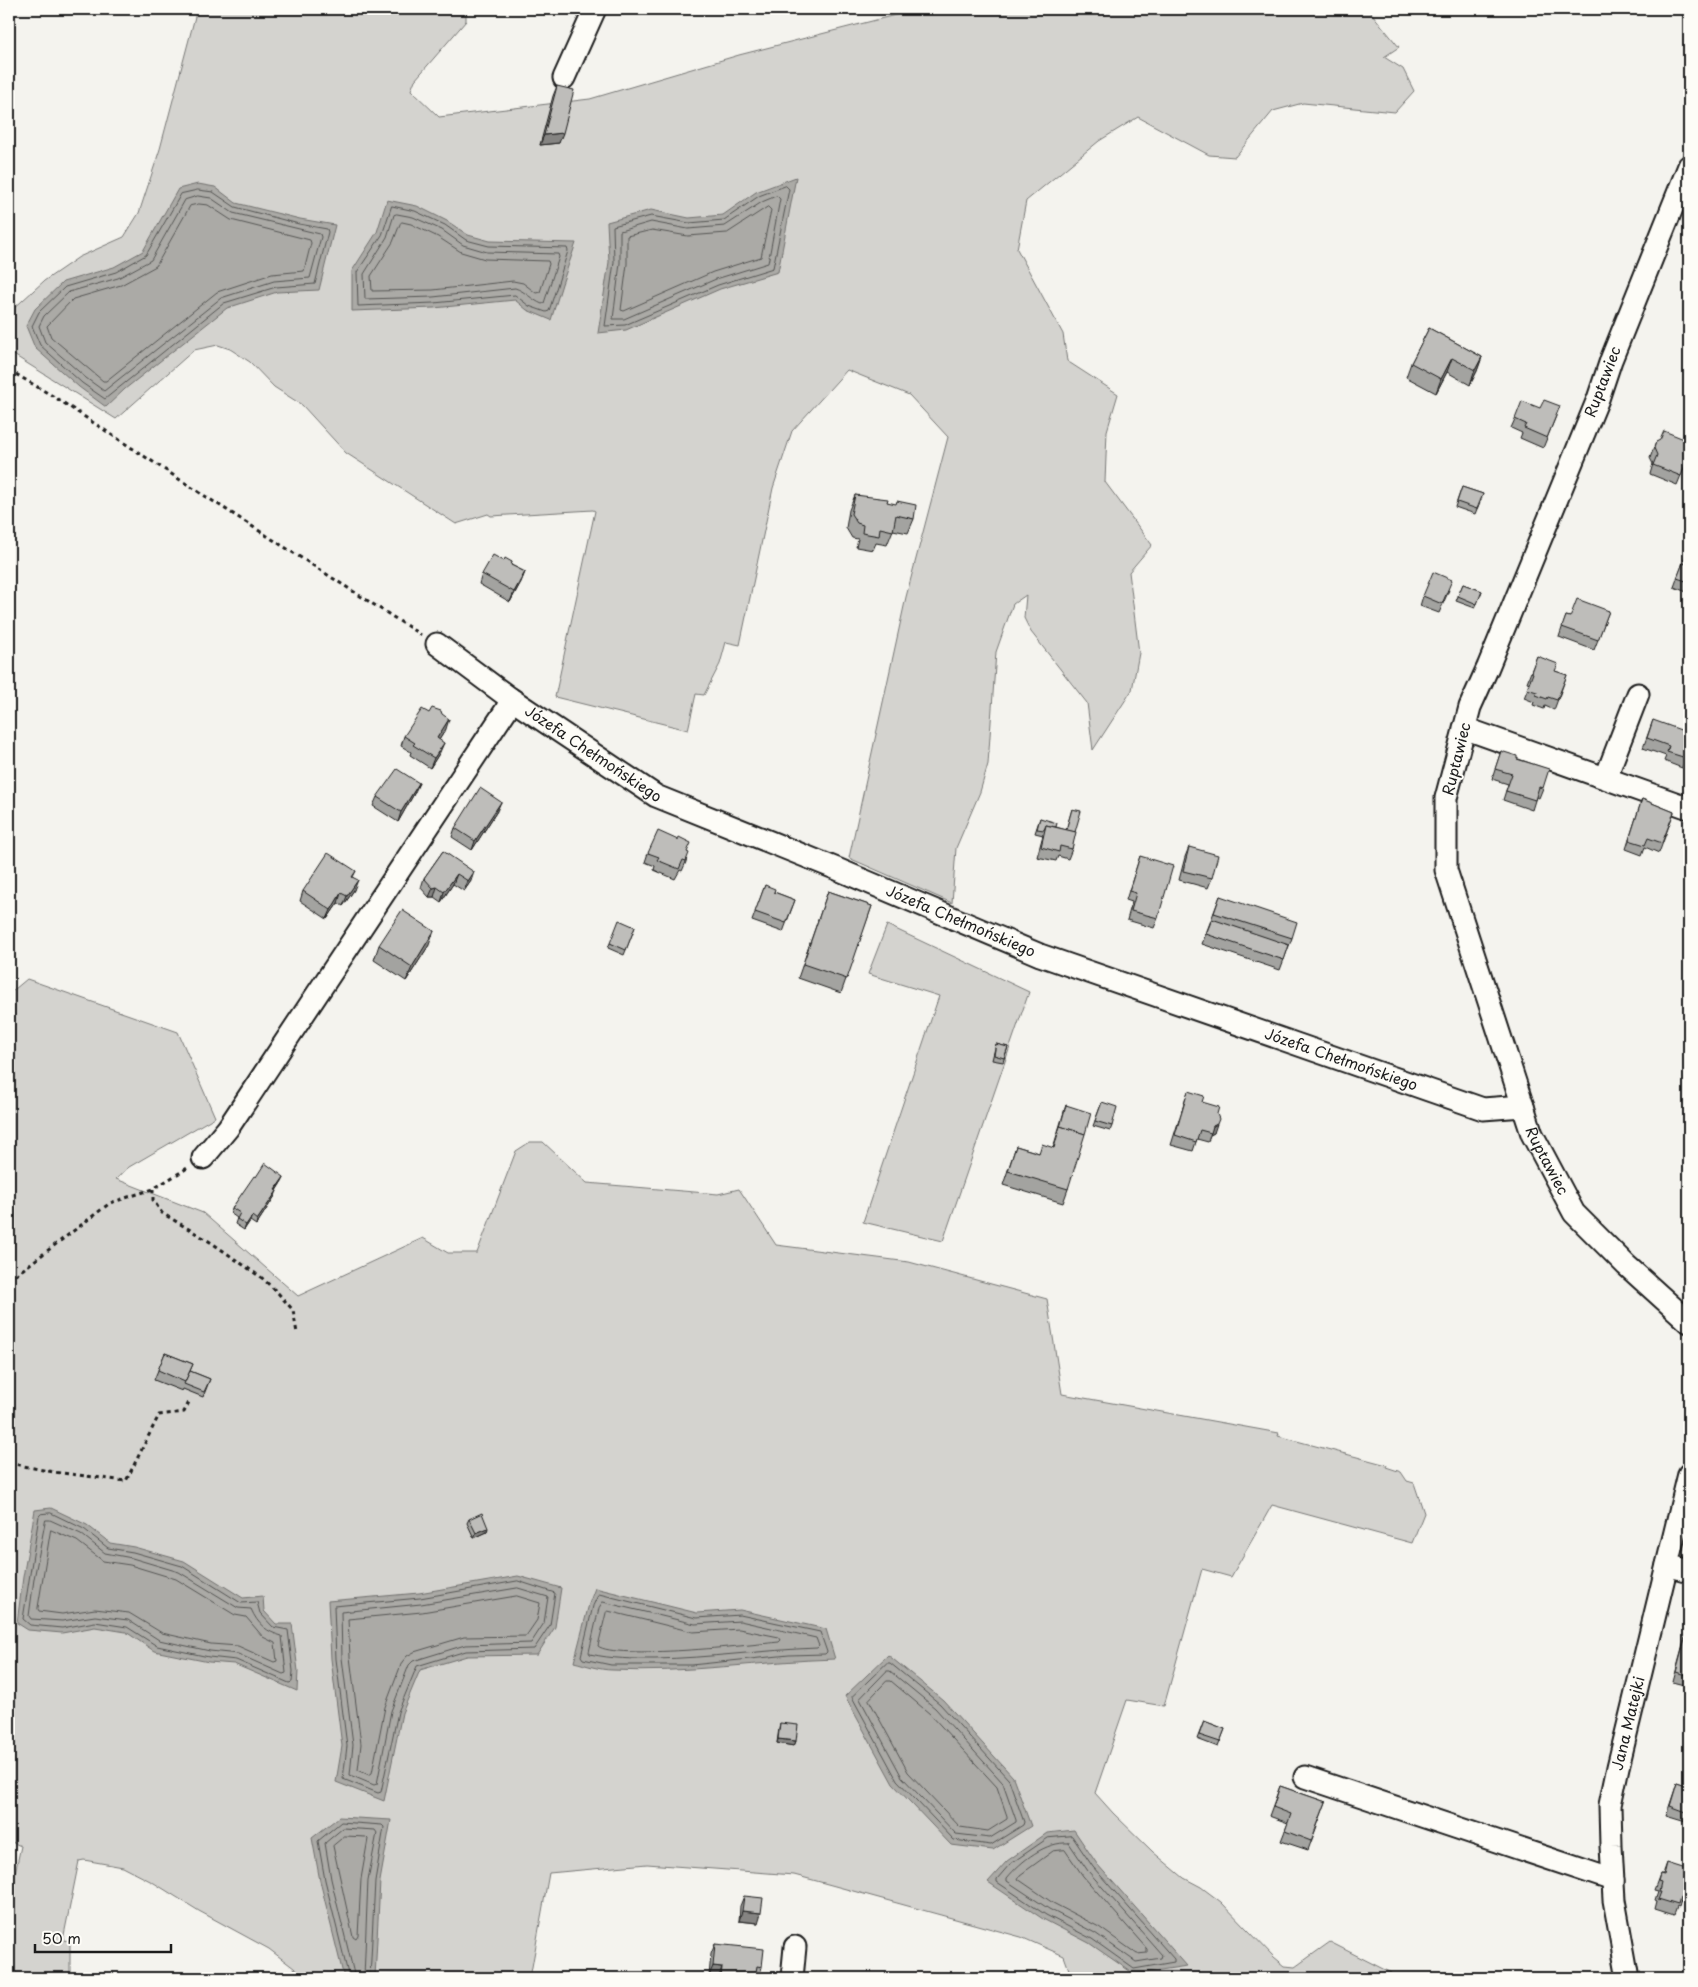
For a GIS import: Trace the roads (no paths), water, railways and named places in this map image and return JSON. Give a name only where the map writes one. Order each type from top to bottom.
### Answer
[{"type":"street","points":[[564,78],[596,9]]},
{"type":"street","name":"Ruptawiec","points":[[1689,166],[1611,360],[1594,408],[1470,707],[1446,798],[1446,870],[1532,1134],[1574,1213],[1626,1265],[1689,1322]]},
{"type":"street","name":"Józefa Chełmońskiego","points":[[438,645],[511,699],[656,796],[1040,955],[1483,1109],[1523,1106]]},
{"type":"street","points":[[1606,777],[1638,694]]},
{"type":"street","points":[[203,1158],[228,1128],[506,710],[511,699]]},
{"type":"street","points":[[1464,728],[1689,808]]},
{"type":"street","name":"Jana Matejki","points":[[1628,1978],[1614,1900],[1610,1805],[1689,1474]]},
{"type":"street","points":[[1667,1565],[1689,1571]]},
{"type":"street","points":[[1305,1777],[1613,1880]]},
{"type":"street","points":[[792,1978],[795,1947]]},
{"type":"water","points":[[796,177],[778,272],[720,289],[626,330],[598,333],[609,262],[607,222],[651,210],[689,218],[723,215],[756,192]]},
{"type":"water","points":[[198,184],[215,187],[236,203],[300,219],[335,225],[319,290],[277,292],[227,308],[125,389],[106,407],[79,387],[35,348],[26,326],[35,309],[63,282],[114,267],[143,251],[178,189]]},
{"type":"water","points":[[387,200],[417,206],[447,221],[468,235],[490,241],[576,243],[551,320],[527,310],[515,300],[434,308],[352,311],[352,271],[377,232]]},
{"type":"water","points":[[51,1508],[87,1525],[110,1543],[134,1547],[184,1561],[243,1598],[263,1596],[264,1611],[276,1624],[292,1624],[298,1671],[297,1691],[234,1664],[209,1662],[154,1651],[126,1632],[95,1627],[62,1633],[28,1630],[17,1623],[35,1510]]},
{"type":"water","points":[[518,1576],[561,1588],[555,1627],[537,1655],[467,1656],[420,1670],[402,1713],[384,1801],[336,1782],[342,1746],[331,1659],[328,1601],[419,1593]]},
{"type":"water","points":[[595,1588],[697,1613],[740,1610],[826,1629],[835,1659],[640,1671],[603,1669],[574,1662]]},
{"type":"water","points":[[888,1655],[943,1700],[1013,1777],[1031,1826],[993,1850],[951,1845],[893,1784],[845,1696]]},
{"type":"water","points":[[339,1817],[391,1820],[380,1881],[375,1978],[344,1978],[320,1881],[312,1838]]},
{"type":"water","points":[[1074,1830],[1097,1864],[1187,1966],[1134,1974],[1089,1943],[1043,1919],[988,1882],[1007,1861],[1047,1833]]}]
